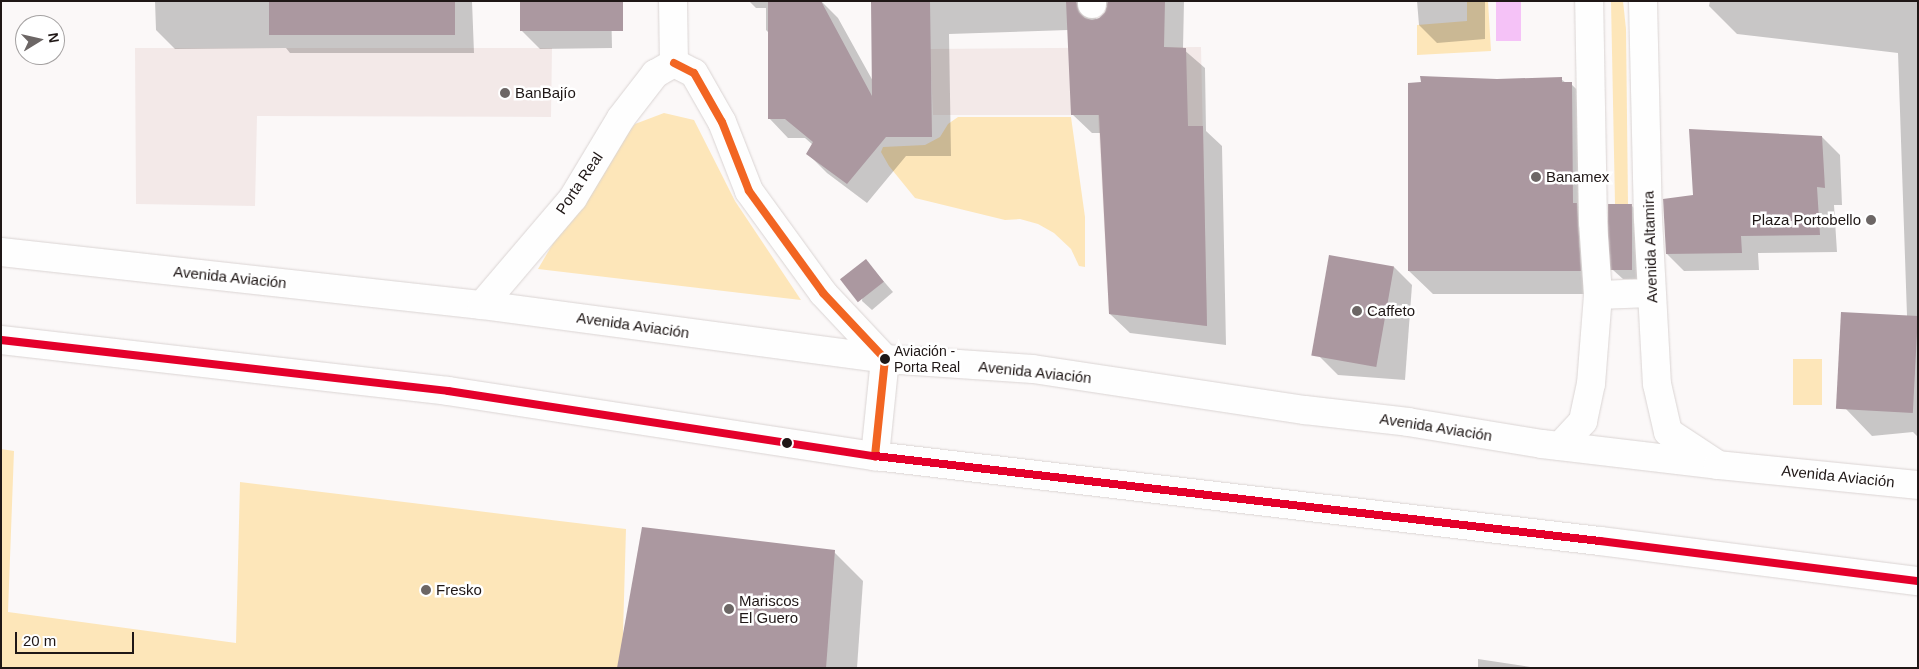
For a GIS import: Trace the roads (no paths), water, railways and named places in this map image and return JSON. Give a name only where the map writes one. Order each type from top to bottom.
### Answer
[{"type":"main road","points":[[673,1],[674,63],[694,74],[722,122],[749,191],[823,293],[885,359],[875,456]]},
{"type":"main road","points":[[1560,446],[1583,421],[1591,384],[1598,295],[1593,231],[1589,1]]},
{"type":"main road","name":"Avenida Altamira","points":[[1643,1],[1652,293],[1657,384],[1668,432],[1718,465]]},
{"type":"main road","name":"Porta Real","points":[[482,305],[573,198],[621,118],[655,74],[674,63]]},
{"type":"main road","name":"Avenida Aviación","points":[[1,252],[482,305],[885,359],[1033,369],[1560,446],[1718,465],[1918,485]]},
{"type":"main road","points":[[1598,295],[1652,293]]},
{"type":"main road","points":[[1,340],[448,391],[875,456],[1600,541],[1918,581]]},
{"type":"place","name":"BanBajío","points":[[505,93]]},
{"type":"place","name":"Banamex","points":[[1536,177]]},
{"type":"place","name":"Plaza Portobello","points":[[1871,220]]},
{"type":"place","name":"Caffeto","points":[[1357,311]]},
{"type":"place","name":"Aviación - Porta Real","points":[[885,359]]},
{"type":"place","name":"Fresko","points":[[426,590]]},
{"type":"place","name":"Mariscos El Guero","points":[[729,609]]}]
